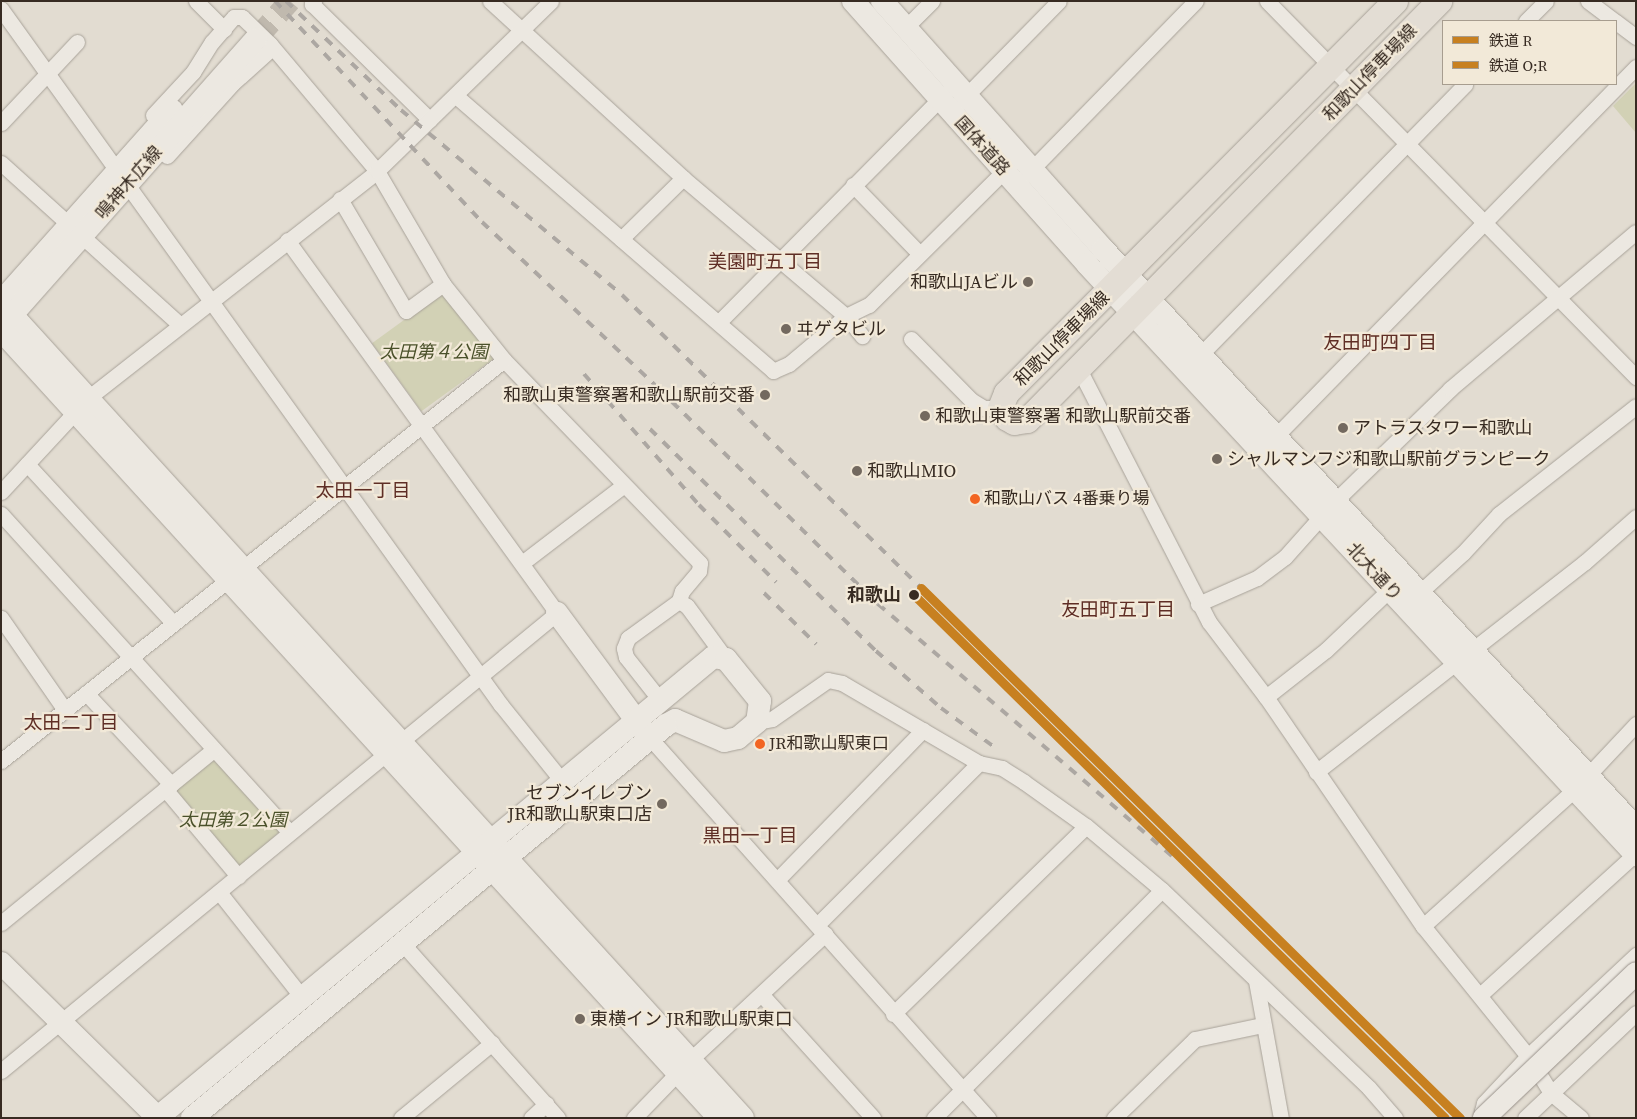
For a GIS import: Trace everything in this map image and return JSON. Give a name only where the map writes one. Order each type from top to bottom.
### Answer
[{"type":"main road","name":"和歌山停車場線","points":[[1395,1],[1119,282],[1006,394],[1000,408],[1014,422],[1027,420],[1079,369],[1356,89],[1439,1]]},
{"type":"street","points":[[196,1],[224,29]]},
{"type":"street","points":[[490,1],[683,178],[846,316],[862,336]]},
{"type":"street","points":[[1,492],[82,404],[287,240],[377,171],[552,1]]},
{"type":"street","name":"国体道路","points":[[853,1],[1010,178],[1119,282]]},
{"type":"street","name":"国体道路","points":[[882,1],[1026,162],[1119,282]]},
{"type":"street","points":[[906,28],[932,1]]},
{"type":"street","points":[[719,322],[853,185],[945,105],[1058,1]]},
{"type":"street","points":[[456,96],[719,322],[773,371],[789,364],[846,316],[869,305],[919,253],[1010,178],[1196,1]]},
{"type":"street","points":[[1267,1],[1332,64],[1636,378]]},
{"type":"street","points":[[1527,20],[1546,1]]},
{"type":"street","points":[[1588,1],[1615,20]]},
{"type":"street","points":[[312,2],[430,120]]},
{"type":"street","points":[[1,8],[210,301],[481,674],[501,705],[563,782]]},
{"type":"street","points":[[123,177],[125,146],[193,72],[234,17],[242,17],[258,39],[377,171],[443,284],[504,360],[700,563],[699,570],[682,590],[679,601],[628,638],[624,648],[626,657],[660,700]]},
{"type":"street","points":[[1617,22],[1636,37]]},
{"type":"street","points":[[123,177],[143,183],[233,83],[258,39]]},
{"type":"street","name":"鳴神木広線","points":[[3,315],[123,177],[258,39]]},
{"type":"street","points":[[1,123],[77,42]]},
{"type":"street","points":[[1268,444],[1636,67]]},
{"type":"street","points":[[1200,355],[1464,85]]},
{"type":"street","points":[[1,163],[180,325]]},
{"type":"street","points":[[621,239],[683,178]]},
{"type":"street","points":[[853,185],[919,253]]},
{"type":"street","points":[[340,199],[406,311],[443,284]]},
{"type":"street","points":[[1198,604],[1257,578],[1285,558],[1328,508],[1450,389],[1559,299],[1636,232]]},
{"type":"street","points":[[287,240],[423,424],[635,721],[778,879],[894,1014],[988,1118]]},
{"type":"street","name":"北大通り","points":[[1119,282],[1328,508],[1418,593],[1464,655]]},
{"type":"street","name":"北大通り","points":[[1141,306],[1200,355],[1268,444]]},
{"type":"street","points":[[3,315],[393,748],[684,1066],[743,1118]]},
{"type":"street","points":[[911,339],[971,400],[984,408],[1000,408]]},
{"type":"street","points":[[4,754],[65,710],[504,360]]},
{"type":"street","points":[[1079,369],[1198,604],[1266,697],[1423,926],[1528,1056],[1551,1093],[1580,1118]]},
{"type":"street","points":[[1418,593],[1463,553],[1499,514],[1636,406]]},
{"type":"street","points":[[27,464],[173,623]]},
{"type":"street","points":[[522,563],[624,486]]},
{"type":"street","name":"北大通り","points":[[1328,508],[1390,588],[1464,655],[1582,782],[1635,854]]},
{"type":"street","points":[[1,514],[289,832]]},
{"type":"street","points":[[1316,772],[1633,524]]},
{"type":"street","points":[[1266,697],[1326,650],[1390,588]]},
{"type":"street","points":[[679,601],[687,606],[760,701],[757,722]]},
{"type":"street","points":[[1,1071],[557,613]]},
{"type":"street","points":[[1,618],[65,710]]},
{"type":"street","points":[[1,963],[158,1118],[713,657],[726,659]]},
{"type":"street","points":[[192,1118],[650,738],[676,720],[724,741],[738,738],[757,722],[772,719],[828,680],[842,683],[979,763],[1002,768],[1086,826],[1162,890],[1369,1088],[1395,1118]]},
{"type":"street","points":[[86,693],[168,786],[238,876]]},
{"type":"street","points":[[1423,926],[1582,782],[1636,724]]},
{"type":"street","points":[[778,879],[923,730]]},
{"type":"street","points":[[1,923],[213,750]]},
{"type":"street","points":[[634,1118],[684,1066],[762,995],[979,763]]},
{"type":"street","name":"北大通り","points":[[1582,782],[1636,828]]},
{"type":"street","points":[[894,1014],[1086,826]]},
{"type":"street","points":[[1480,995],[1635,854]]},
{"type":"street","points":[[934,1118],[961,1088],[1162,890]]},
{"type":"street","points":[[218,892],[302,997]]},
{"type":"street","points":[[402,943],[558,1118]]},
{"type":"street","points":[[1489,1118],[1482,1111],[1484,1103],[1528,1056],[1636,955]]},
{"type":"street","points":[[1484,1118],[1636,973]]},
{"type":"street","points":[[1256,981],[1262,1025],[1281,1118]]},
{"type":"street","points":[[1504,1118],[1636,991]]},
{"type":"street","points":[[762,995],[873,1118]]},
{"type":"street","points":[[1525,1118],[1636,1012]]},
{"type":"street","points":[[1114,1118],[1196,1039],[1262,1025]]},
{"type":"street","points":[[401,1118],[492,1043]]},
{"type":"street","points":[[684,1066],[719,1118]]},
{"type":"street","points":[[531,1118],[546,1104]]},
{"type":"green space","points":[[1636,83],[1636,133],[1613,106]]},
{"type":"green space","name":"太田第４公園","points":[[444,291],[493,359],[421,411],[372,343]]},
{"type":"green space","name":"太田第２公園","points":[[213,756],[281,831],[240,867],[173,792]]},
{"type":"tunnel","points":[[256,39],[290,1]]},
{"type":"railway","points":[[275,1],[482,222],[659,389],[878,604],[1173,857]]},
{"type":"railway","points":[[286,1],[401,110],[622,295],[921,588]]},
{"type":"railway","points":[[584,374],[699,505],[776,582]]},
{"type":"railway","points":[[650,429],[876,651],[941,708],[997,749]]},
{"type":"railway","points":[[764,593],[816,644]]},
{"type":"rail line","name":"R","points":[[921,588],[1460,1118]]},
{"type":"rail line","name":"O;R","points":[[914,595],[1445,1118]]},
{"type":"place","name":"和歌山JAビル","points":[[1028,282]]},
{"type":"place","name":"ヰゲタビル","points":[[786,329]]},
{"type":"place","name":"和歌山東警察署和歌山駅前交番","points":[[765,395]]},
{"type":"place","name":"和歌山東警察署 和歌山駅前交番","points":[[925,416]]},
{"type":"place","name":"アトラスタワー和歌山","points":[[1343,428]]},
{"type":"place","name":"シャルマンフジ和歌山駅前グランピーク","points":[[1217,459]]},
{"type":"place","name":"和歌山MIO","points":[[857,471]]},
{"type":"place","name":"和歌山バス 4番乗り場","points":[[975,499]]},
{"type":"place","name":"和歌山","points":[[914,595]]},
{"type":"place","name":"JR和歌山駅東口","points":[[760,744]]},
{"type":"place","name":"セブンイレブン JR和歌山駅東口店","points":[[662,804]]},
{"type":"place","name":"東横イン JR和歌山駅東口","points":[[580,1019]]},
{"type":"district","name":"美園町五丁目","points":[[765,262]]},
{"type":"district","name":"友田町四丁目","points":[[1380,343]]},
{"type":"district","name":"太田一丁目","points":[[363,491]]},
{"type":"district","name":"友田町五丁目","points":[[1118,610]]},
{"type":"district","name":"太田二丁目","points":[[71,723]]},
{"type":"district","name":"黒田一丁目","points":[[750,836]]}]
